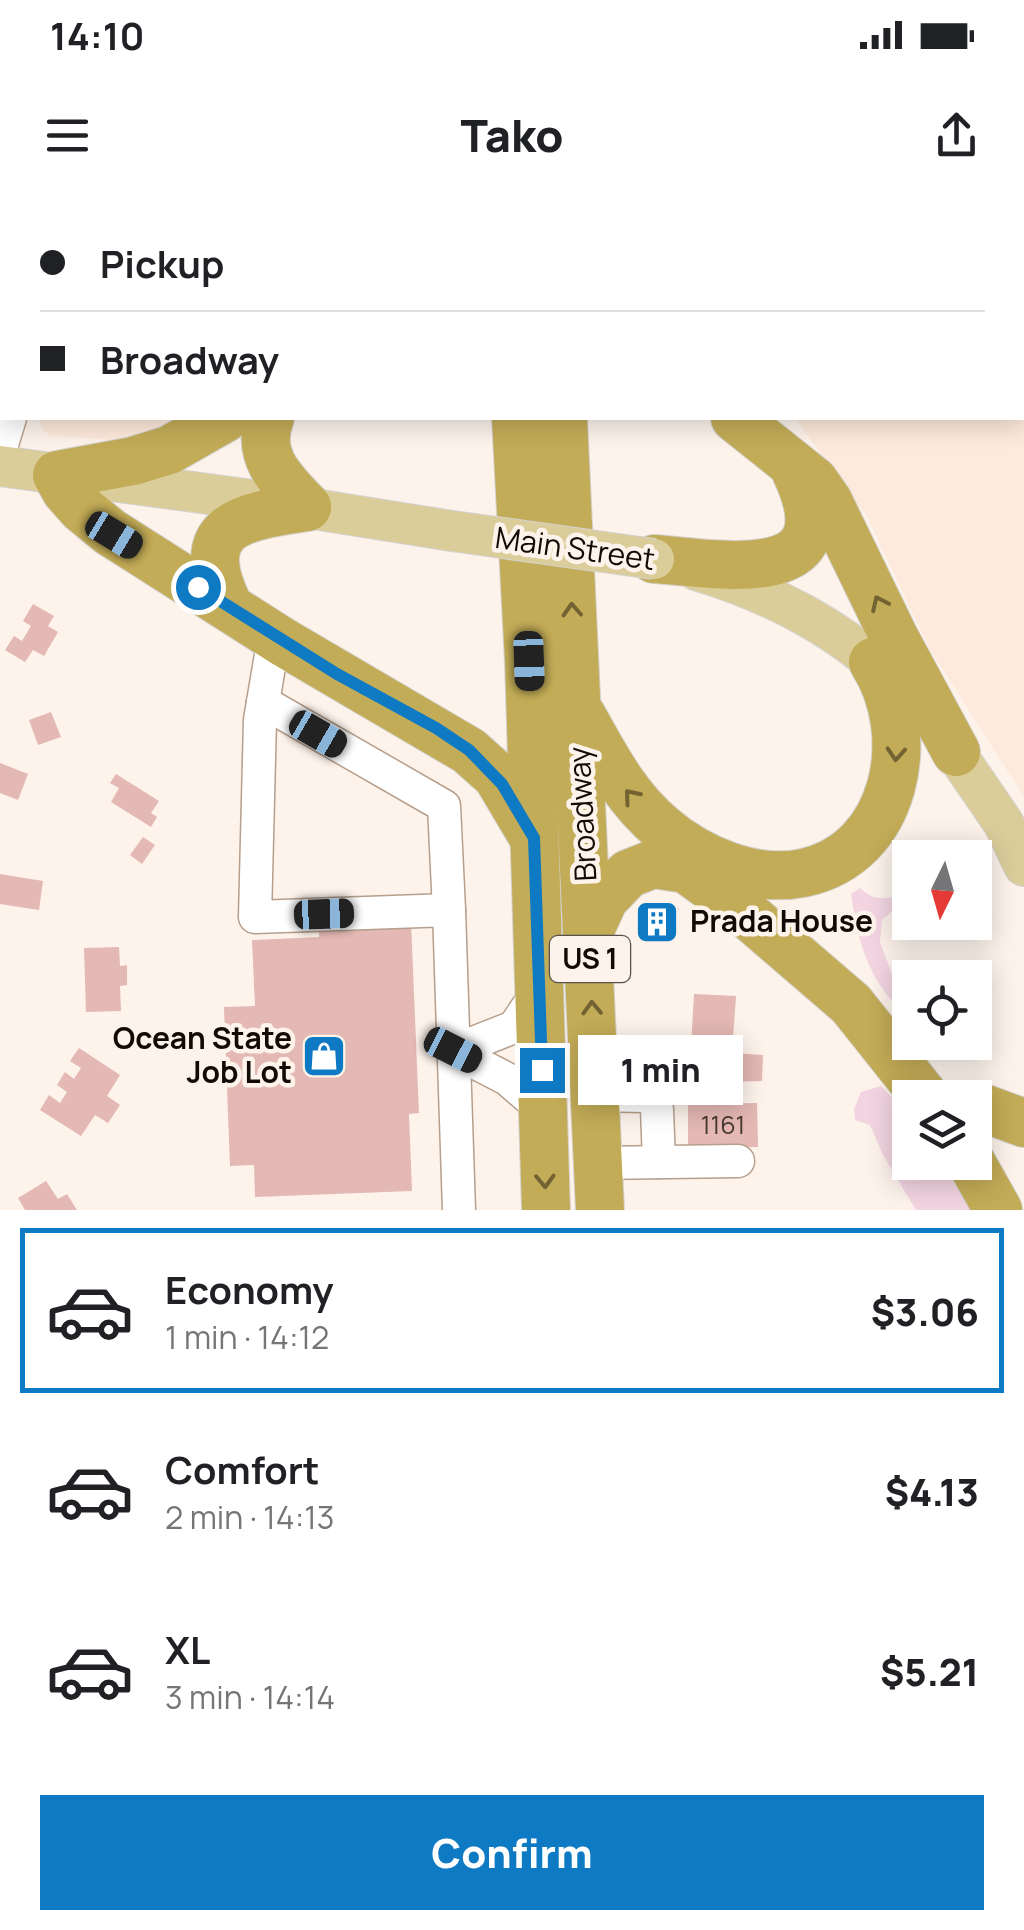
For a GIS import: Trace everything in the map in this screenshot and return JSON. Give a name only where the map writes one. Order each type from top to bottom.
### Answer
[{"type":"highway","points":[[221,420],[168,450],[133,462],[58,475],[66,492],[110,532],[274,636],[469,750],[496,776],[534,838]]},
{"type":"highway","points":[[270,420],[265,443],[270,466],[308,507]]},
{"type":"highway","name":"Broadway","points":[[516,420],[530,697],[546,1210]]},
{"type":"highway","points":[[737,420],[814,481],[828,501],[956,752]]},
{"type":"highway","name":"Broadway","points":[[568,423],[600,1210]]},
{"type":"highway","points":[[654,559],[755,567],[787,556],[806,532],[810,511],[792,464]]},
{"type":"highway","points":[[229,608],[214,568],[216,552],[226,532],[248,516],[308,507]]},
{"type":"highway","points":[[577,707],[623,788],[673,837],[738,869],[780,875],[806,873],[837,860],[859,843],[877,820],[893,784],[897,722],[888,688],[872,662]]},
{"type":"highway","points":[[436,728],[492,734],[530,697]]},
{"type":"highway","points":[[589,932],[604,899],[619,880],[645,866],[677,866],[695,874],[736,906],[941,1080]]},
{"type":"highway","points":[[850,1004],[911,1080]]},
{"type":"highway","points":[[992,1112],[1024,1123]]},
{"type":"highway","points":[[981,1180],[998,1210]]},
{"type":"main road","name":"Main Street","points":[[0,466],[654,559],[715,576],[765,596],[830,630],[872,662],[915,703],[956,752],[1004,824],[1024,866]]},
{"type":"street","points":[[0,452],[9,420]]},
{"type":"street","points":[[274,636],[263,702],[255,917],[449,910]]},
{"type":"street","points":[[263,702],[444,806],[458,1210]]},
{"type":"street","points":[[453,1050],[514,1027],[539,990]]},
{"type":"street","points":[[453,1050],[507,1078],[543,1110]]},
{"type":"street","points":[[596,1095],[644,1096],[655,1102],[658,1162]]},
{"type":"street","points":[[598,1163],[738,1161]]},
{"type":"shaded area","points":[[40,420],[180,420],[147,434],[115,440],[50,436]]},
{"type":"shaded area","points":[[796,420],[1024,420],[1024,797],[929,648],[867,517]]},
{"type":"shaded area","points":[[860,888],[878,898],[892,897],[892,912],[882,920],[880,942],[892,974],[892,1000],[874,975],[863,950],[851,894]]},
{"type":"shaded area","points":[[881,1086],[892,1097],[892,1170],[870,1125],[855,1120],[854,1109],[861,1092]]},
{"type":"shaded area","points":[[898,1180],[958,1180],[973,1210],[916,1210]]},
{"type":"building","points":[[33,604],[54,616],[48,626],[58,632],[44,656],[33,650],[25,662],[5,650],[14,636],[22,641],[31,626],[23,621]]},
{"type":"building","points":[[51,712],[61,737],[38,745],[29,720]]},
{"type":"building","points":[[0,763],[28,774],[18,800],[0,793]]},
{"type":"building","points":[[116,774],[159,801],[151,813],[157,817],[151,827],[111,802],[119,788],[110,783]]},
{"type":"building","points":[[143,837],[155,845],[142,864],[130,855]]},
{"type":"building","points":[[0,874],[43,881],[39,910],[0,904]]},
{"type":"building","name":"Prada House","points":[[672,905],[679,908],[672,927],[678,929],[674,942],[637,929],[642,913],[651,917],[655,906],[670,911]]},
{"type":"building","points":[[411,922],[419,1113],[409,1114],[412,1191],[255,1197],[254,1165],[230,1166],[224,1007],[255,1006],[252,940],[319,937],[319,926]]},
{"type":"building","points":[[119,947],[120,966],[127,965],[127,985],[120,986],[121,1011],[86,1012],[84,948]]},
{"type":"building","points":[[694,994],[736,996],[732,1053],[763,1055],[762,1081],[689,1083]]},
{"type":"building","points":[[79,1048],[120,1075],[107,1096],[120,1105],[108,1123],[95,1115],[81,1136],[40,1110],[49,1095],[60,1103],[67,1092],[57,1085],[65,1072],[74,1079],[81,1068],[70,1061]]},
{"type":"building","points":[[757,1103],[758,1147],[688,1148],[688,1104]]},
{"type":"building","points":[[46,1181],[58,1199],[67,1194],[77,1210],[25,1210],[18,1198]]},
{"type":"place","name":"Prada House","points":[[657,922]]},
{"type":"place","name":"Ocean State Job Lot","points":[[324,1056]]},
{"type":"route","points":[[198,587],[391,706],[436,728],[469,750],[502,784],[534,838],[542,1070]]}]
